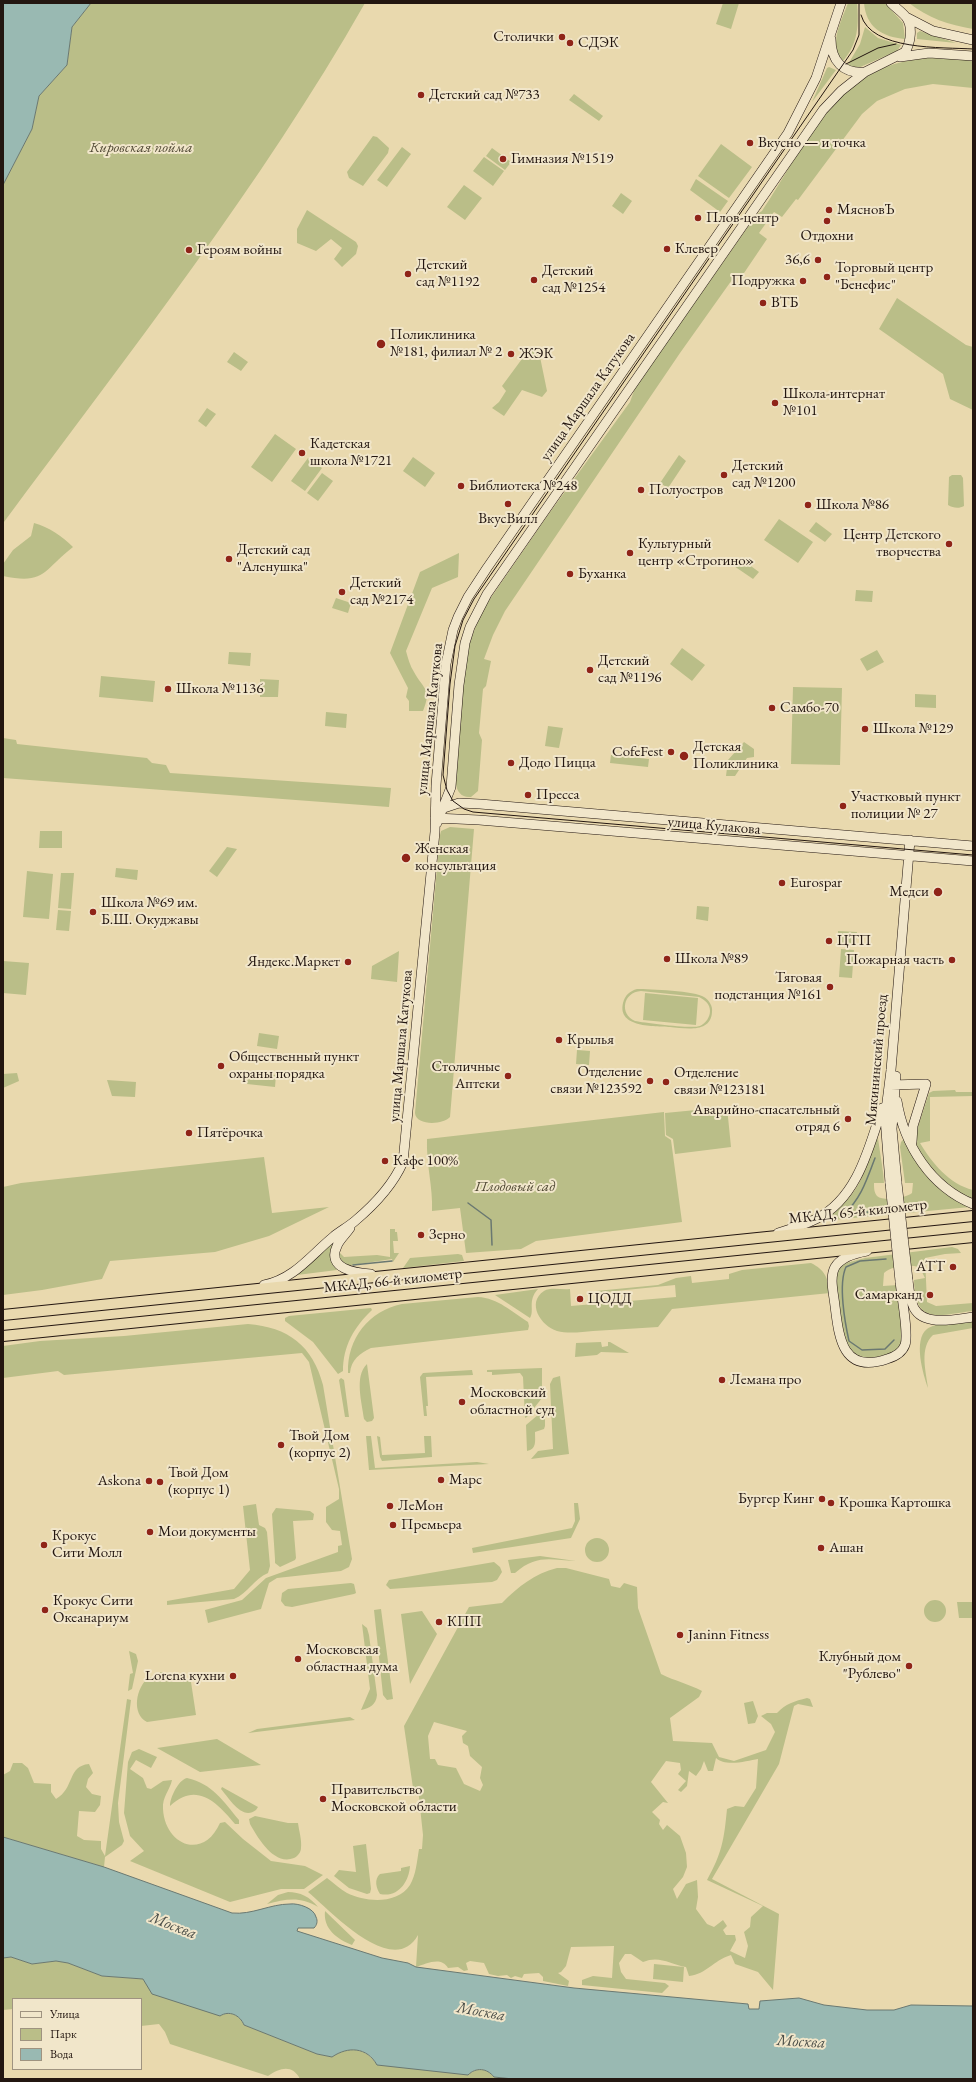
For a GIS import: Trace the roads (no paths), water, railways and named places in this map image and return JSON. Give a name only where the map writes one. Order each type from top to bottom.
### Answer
[{"type":"highway","name":"МКАД, 65-й километр","points":[[747,1238],[973,1216]]},
{"type":"highway","points":[[891,1245],[973,1237]]},
{"type":"highway","name":"МКАД, 66-й километр","points":[[3,1315],[747,1238]]},
{"type":"highway","name":"МКАД, 66-й километр","points":[[3,1336],[891,1245]]},
{"type":"main road","name":"улица Маршала Катукова","points":[[439,813],[436,801],[446,664],[453,630],[468,596],[780,145],[809,94],[831,36],[841,3]]},
{"type":"main road","points":[[891,3],[906,17],[933,32],[973,40]]},
{"type":"main road","name":"улица Маршала Катукова","points":[[385,1275],[358,1273],[344,1270],[335,1258],[337,1245],[355,1221],[392,1183],[403,1162],[435,832],[439,813],[451,790],[461,661],[470,627],[486,594],[812,125],[833,99],[864,72],[905,52],[909,44],[910,28],[906,17]]},
{"type":"main road","points":[[831,36],[833,53],[842,67],[850,72],[864,72]]},
{"type":"main road","points":[[895,58],[929,53],[973,56]]},
{"type":"main road","name":"улица Маршала Катукова","points":[[452,779],[453,788],[458,797],[469,803]]},
{"type":"main road","points":[[469,803],[464,810],[466,815],[471,819]]},
{"type":"main road","name":"улица Кулакова","points":[[439,813],[456,804],[469,803],[973,846]]},
{"type":"main road","name":"улица Кулакова","points":[[439,813],[453,818],[973,861]]},
{"type":"main road","name":"Мякининский проезд","points":[[893,1183],[891,1088],[913,841]]},
{"type":"main road","points":[[891,1088],[926,1084],[912,1132],[913,1148]]},
{"type":"main road","points":[[773,1235],[817,1219],[840,1201],[858,1173],[881,1120],[891,1088]]},
{"type":"main road","points":[[891,1088],[902,1122],[913,1148],[924,1165],[943,1188],[973,1204]]},
{"type":"main road","points":[[881,1120],[890,1120],[892,1129]]},
{"type":"main road","name":"Мякининский проезд","points":[[881,1120],[893,1183],[904,1281]]},
{"type":"main road","name":"улица Маршала Катукова","points":[[235,1290],[284,1279],[293,1274],[334,1236],[355,1221]]},
{"type":"main road","points":[[891,1245],[861,1252],[841,1261],[834,1272],[833,1289],[839,1335],[843,1348],[852,1358],[858,1360],[881,1361],[897,1355],[902,1350],[906,1344],[904,1281]]},
{"type":"main road","points":[[904,1281],[912,1302],[919,1314],[924,1318],[943,1320],[973,1317]]},
{"type":"water","points":[[3,3],[91,3],[72,27],[67,65],[39,96],[32,129],[3,185]]},
{"type":"water","name":"Москва","points":[[3,1837],[104,1867],[232,1913],[247,1912],[283,1904],[301,1905],[315,1914],[317,1923],[314,1928],[298,1928],[297,1931],[382,1958],[408,1963],[416,1967],[574,1988],[748,2004],[749,2009],[759,2009],[760,2001],[799,1998],[824,2005],[867,2010],[894,2010],[911,2005],[973,2006],[973,2079],[513,2079],[494,2077],[485,2070],[474,2071],[468,2075],[377,2065],[368,2055],[357,2050],[344,2051],[332,2057],[317,2054],[244,2025],[242,2021],[234,2014],[227,2013],[220,2016],[152,1994],[143,1979],[102,1976],[68,1963],[56,1961],[32,1964],[11,1957],[3,1958]]},
{"type":"waterway","points":[[875,1158],[859,1195],[844,1214],[881,1211]]},
{"type":"waterway","points":[[468,1203],[491,1220],[492,1245]]},
{"type":"waterway","points":[[886,1259],[860,1261],[846,1267],[842,1293],[843,1304],[849,1341],[862,1350],[885,1349],[894,1340]]},
{"type":"waterway","points":[[353,1265],[392,1261]]},
{"type":"tram line","points":[[859,3],[859,35],[853,50],[474,599],[463,620],[455,646],[450,684],[443,775],[447,790],[453,801],[464,809],[473,812],[973,855]]},
{"type":"tram line","points":[[861,15],[867,27],[878,35],[893,41],[927,47],[973,49]]},
{"type":"tram line","points":[[846,64],[878,48],[896,44]]},
{"type":"place","name":"Столички","points":[[562,37]]},
{"type":"place","name":"СДЭК","points":[[570,43]]},
{"type":"place","name":"Детский сад №733","points":[[421,95]]},
{"type":"place","name":"Вкусно — и точка","points":[[750,143]]},
{"type":"place","name":"Гимназия №1519","points":[[503,159]]},
{"type":"place","name":"МясновЪ","points":[[829,210]]},
{"type":"place","name":"Плов-центр","points":[[698,218]]},
{"type":"place","name":"Отдохни","points":[[827,221]]},
{"type":"place","name":"Клевер","points":[[667,249]]},
{"type":"place","name":"Героям войны","points":[[189,250]]},
{"type":"place","name":"36,6","points":[[818,260]]},
{"type":"place","name":"Детский сад №1192","points":[[408,274]]},
{"type":"place","name":"Торговый центр \"Бенефис\"","points":[[827,277]]},
{"type":"place","name":"Детский сад №1254","points":[[534,280]]},
{"type":"place","name":"Подружка","points":[[803,281]]},
{"type":"place","name":"ВТБ","points":[[763,303]]},
{"type":"place","name":"Поликлиника №181, филиал № 2","points":[[381,344]]},
{"type":"place","name":"ЖЭК","points":[[511,354]]},
{"type":"place","name":"Школа-интернат №101","points":[[775,403]]},
{"type":"place","name":"Кадетская школа №1721","points":[[302,453]]},
{"type":"place","name":"Детский сад №1200","points":[[724,475]]},
{"type":"place","name":"Библиотека №248","points":[[461,486]]},
{"type":"place","name":"Полуостров","points":[[641,490]]},
{"type":"place","name":"ВкусВилл","points":[[508,504]]},
{"type":"place","name":"Школа №86","points":[[808,505]]},
{"type":"place","name":"Центр Детского творчества","points":[[949,544]]},
{"type":"place","name":"Культурный центр «Строгино»","points":[[630,553]]},
{"type":"place","name":"Детский сад \"Аленушка\"","points":[[229,559]]},
{"type":"place","name":"Буханка","points":[[570,574]]},
{"type":"place","name":"Детский сад №2174","points":[[342,592]]},
{"type":"place","name":"Детский сад №1196","points":[[590,670]]},
{"type":"place","name":"Школа №1136","points":[[168,689]]},
{"type":"place","name":"Самбо-70","points":[[772,708]]},
{"type":"place","name":"Школа №129","points":[[865,729]]},
{"type":"place","name":"CofeFest","points":[[671,752]]},
{"type":"place","name":"Детская Поликлиника","points":[[684,756]]},
{"type":"place","name":"Додо Пицца","points":[[511,763]]},
{"type":"place","name":"Пресса","points":[[528,795]]},
{"type":"place","name":"Участковый пункт полиции № 27","points":[[843,806]]},
{"type":"place","name":"Женская консультация","points":[[406,858]]},
{"type":"place","name":"Eurospar","points":[[782,883]]},
{"type":"place","name":"Медси","points":[[938,892]]},
{"type":"place","name":"Школа №69 им. Б.Ш. Окуджавы","points":[[93,912]]},
{"type":"place","name":"ЦТП","points":[[829,941]]},
{"type":"place","name":"Школа №89","points":[[667,959]]},
{"type":"place","name":"Пожарная часть","points":[[952,960]]},
{"type":"place","name":"Яндекс.Маркет","points":[[348,962]]},
{"type":"place","name":"Тяговая подстанция №161","points":[[830,987]]},
{"type":"place","name":"Крылья","points":[[559,1040]]},
{"type":"place","name":"Общественный пункт охраны порядка","points":[[221,1066]]},
{"type":"place","name":"Столичные Аптеки","points":[[508,1076]]},
{"type":"place","name":"Отделение связи №123592","points":[[650,1081]]},
{"type":"place","name":"Отделение связи №123181","points":[[666,1082]]},
{"type":"place","name":"Аварийно-спасательный отряд 6","points":[[848,1119]]},
{"type":"place","name":"Пятёрочка","points":[[189,1133]]},
{"type":"place","name":"Кафе 100%","points":[[385,1161]]},
{"type":"place","name":"Зерно","points":[[421,1235]]},
{"type":"place","name":"АТТ","points":[[953,1267]]},
{"type":"place","name":"Самарканд","points":[[930,1295]]},
{"type":"place","name":"ЦОДД","points":[[580,1299]]},
{"type":"place","name":"Лемана про","points":[[722,1380]]},
{"type":"place","name":"Московский областной суд","points":[[462,1402]]},
{"type":"place","name":"Твой Дом (корпус 2)","points":[[281,1445]]},
{"type":"place","name":"Марс","points":[[441,1480]]},
{"type":"place","name":"Askona","points":[[149,1481]]},
{"type":"place","name":"Твой Дом (корпус 1)","points":[[160,1482]]},
{"type":"place","name":"Бургер Кинг","points":[[822,1499]]},
{"type":"place","name":"Крошка Картошка","points":[[831,1503]]},
{"type":"place","name":"ЛеМон","points":[[390,1506]]},
{"type":"place","name":"Премьера","points":[[393,1525]]},
{"type":"place","name":"Мои документы","points":[[150,1532]]},
{"type":"place","name":"Крокус Сити Молл","points":[[44,1545]]},
{"type":"place","name":"Ашан","points":[[821,1548]]},
{"type":"place","name":"Крокус Сити Океанариум","points":[[45,1610]]},
{"type":"place","name":"КПП","points":[[439,1622]]},
{"type":"place","name":"Janinn Fitness","points":[[680,1635]]},
{"type":"place","name":"Московская областная дума","points":[[298,1659]]},
{"type":"place","name":"Клубный дом \"Рублево\"","points":[[909,1666]]},
{"type":"place","name":"Lorena кухни","points":[[233,1676]]},
{"type":"place","name":"Правительство Московской области","points":[[323,1799]]},
{"type":"park label","name":"Кировская пойма","points":[[141,148]]},
{"type":"park label","name":"Плодовый сад","points":[[515,1187]]}]
